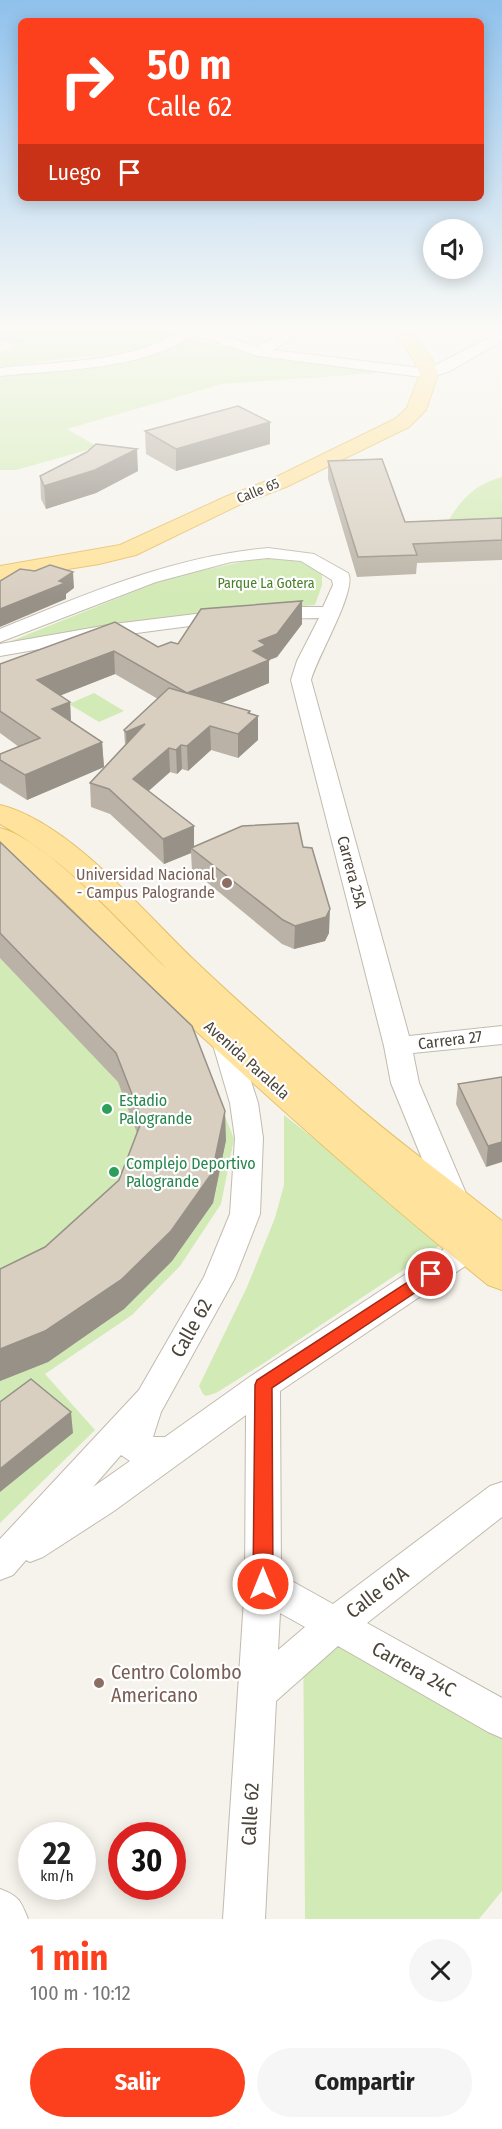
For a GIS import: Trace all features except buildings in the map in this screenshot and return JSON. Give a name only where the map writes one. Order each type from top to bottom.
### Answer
[{"type":"main road","name":"Calle 65","points":[[0,573],[128,550],[234,500],[299,473],[402,423],[408,418]]},
{"type":"main road","name":"Avenida Paralela","points":[[0,813],[39,833],[88,873],[184,968],[332,1104],[456,1205],[487,1241],[502,1275]]},
{"type":"main road","name":"Avenida Paralela","points":[[0,837],[33,860],[62,885],[159,980],[310,1117],[487,1241]]},
{"type":"street","name":"Carrera 25A","points":[[0,636],[101,596],[203,562],[260,552],[308,558],[341,577],[342,585],[334,596],[331,614],[304,661],[301,680],[398,1046],[405,1083],[456,1205]]},
{"type":"street","points":[[0,650],[197,618],[313,611],[331,614]]},
{"type":"street","name":"Carrera 27","points":[[398,1046],[502,1035]]},
{"type":"street","name":"Calle 62","points":[[0,1565],[151,1400],[219,1278],[246,1214],[249,1138],[244,1103],[224,1038]]},
{"type":"street","name":"Calle 62","points":[[0,1565],[102,1500],[264,1385],[487,1241]]},
{"type":"street","name":"Calle 62","points":[[244,1919],[263,1584],[264,1385]]},
{"type":"street","points":[[151,1400],[137,1430],[134,1446],[148,1452],[173,1450]]},
{"type":"street","name":"Calle 61A","points":[[257,1693],[335,1624],[502,1497]]},
{"type":"street","name":"Carrera 24C","points":[[263,1584],[502,1719]]},
{"type":"street","points":[[0,1910],[7,1919]]},
{"type":"green space","points":[[0,418],[106,418],[67,429],[98,447],[16,470],[0,470]]},
{"type":"green space","points":[[502,477],[502,519],[443,532],[453,513],[466,497],[482,485]]},
{"type":"green space","name":"Parque La Gotera","points":[[264,557],[299,561],[322,573],[322,585],[315,605],[224,613],[9,642],[168,578]]},
{"type":"green space","points":[[94,693],[124,711],[99,722],[69,704]]},
{"type":"green space","name":"Estadio Palogrande","points":[[0,860],[209,1075],[234,1139],[221,1204],[180,1266],[132,1315],[45,1374],[95,1430],[0,1523]]},
{"type":"green space","points":[[284,1115],[445,1242],[264,1363],[216,1393],[206,1396],[199,1386],[247,1287],[275,1218],[284,1185]]},
{"type":"green space","points":[[303,1612],[502,1726],[502,1891],[479,1919],[305,1919]]},
{"type":"place","name":"Universidad Nacional - Campus Palogrande","points":[[227,883]]},
{"type":"place","name":"Estadio Palogrande","points":[[107,1109]]},
{"type":"place","name":"Complejo Deportivo Palogrande","points":[[114,1172]]},
{"type":"place","name":"Centro Colombo Americano","points":[[99,1683]]},
{"type":"route","points":[[263,1584],[264,1385],[431,1274]]}]
